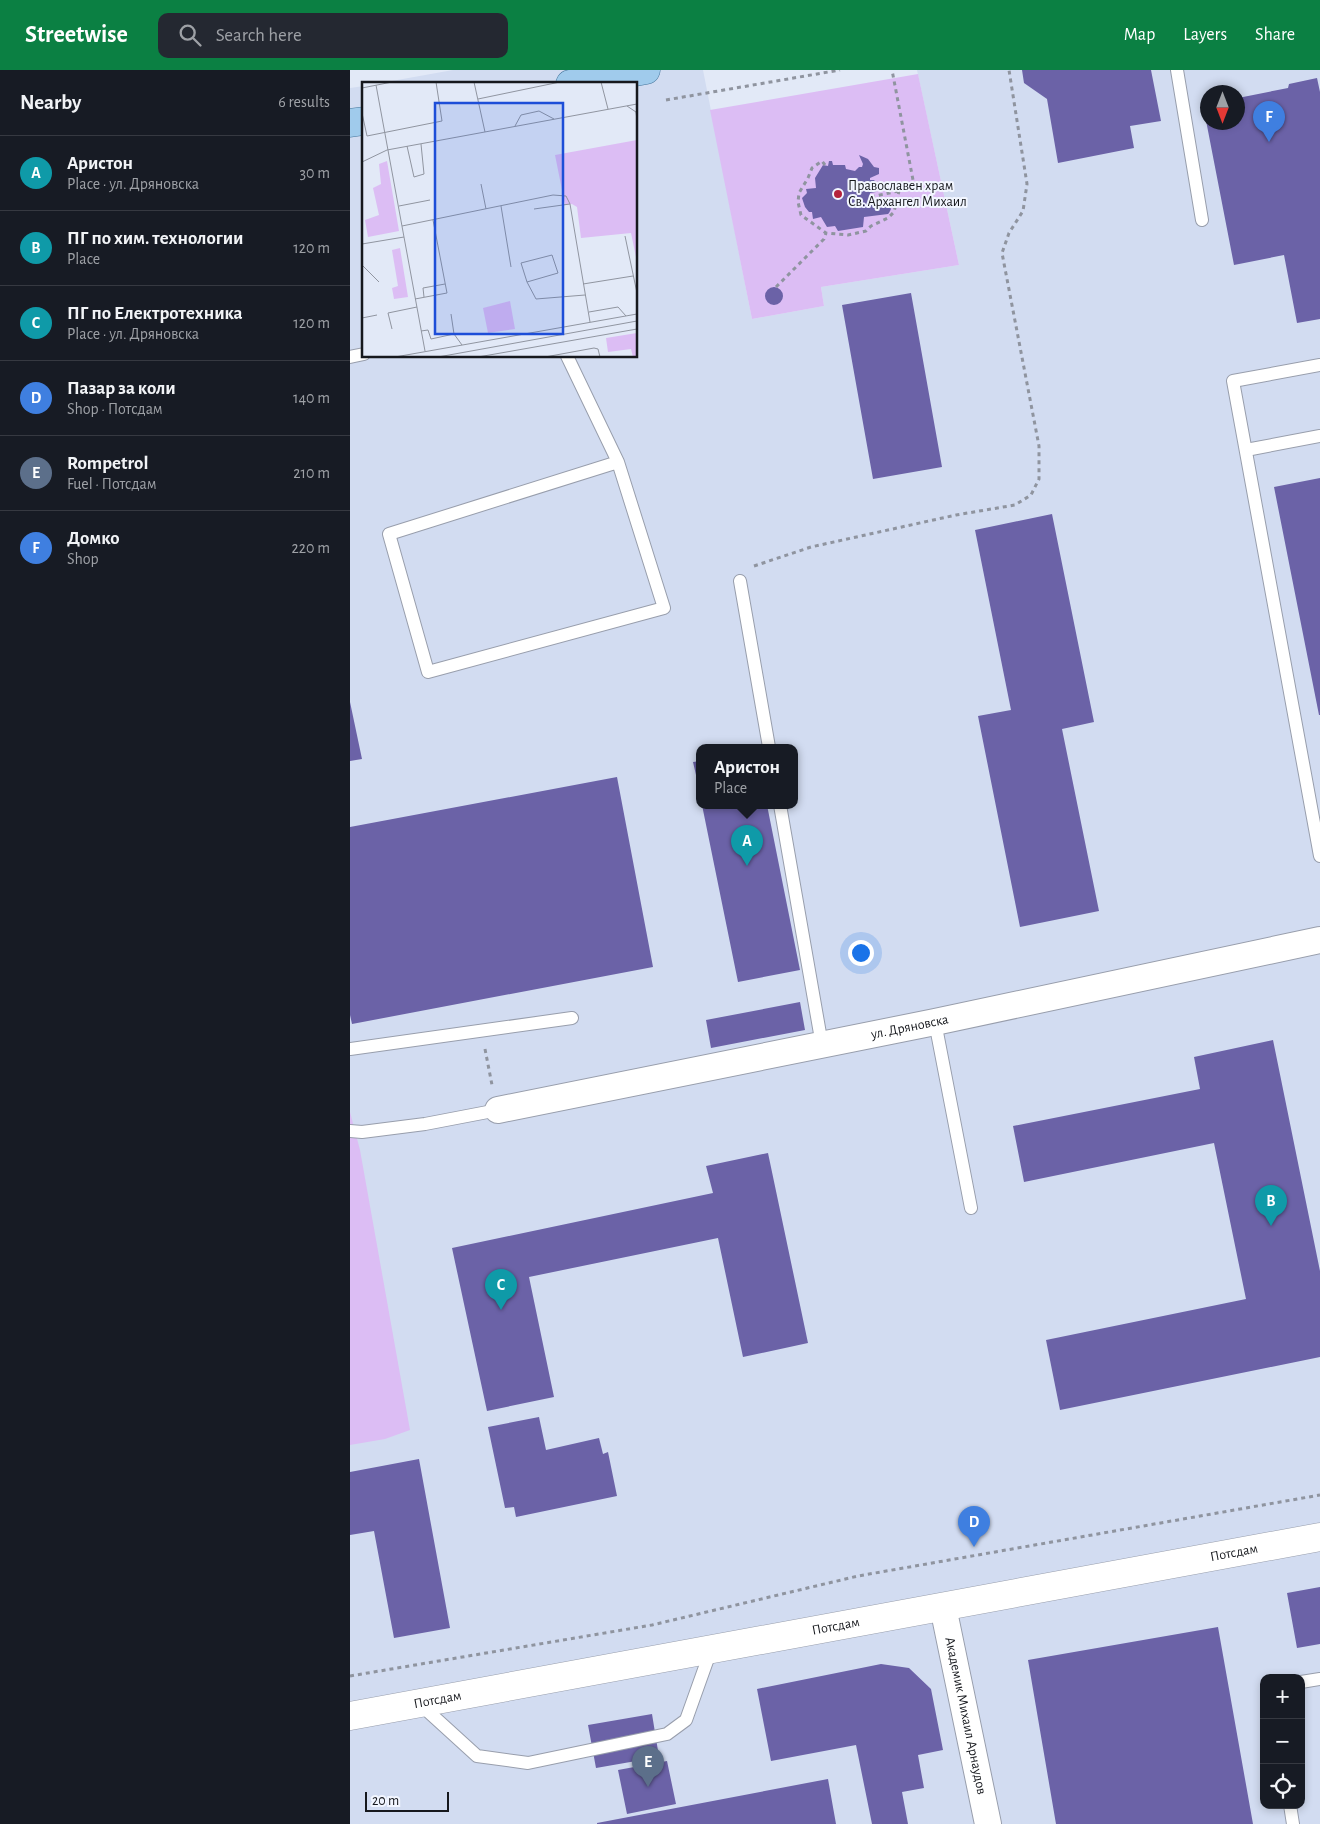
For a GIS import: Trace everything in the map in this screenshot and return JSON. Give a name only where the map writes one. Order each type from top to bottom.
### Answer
[{"type":"main road","points":[[581,82],[646,70]]},
{"type":"street","name":"ул. Дряновска","points":[[498,1110],[935,1022],[1320,940]]},
{"type":"street","name":"Потсдам","points":[[350,1716],[1320,1536]]},
{"type":"street","name":"Академик Михаил Арнаудов","points":[[943,1607],[988,1824]]},
{"type":"lane","points":[[1177,70],[1202,220]]},
{"type":"lane","points":[[568,358],[618,462],[664,608],[428,672],[389,534],[618,462]]},
{"type":"lane","points":[[1320,365],[1233,381],[1320,856]]},
{"type":"lane","points":[[1246,450],[1320,436]]},
{"type":"lane","points":[[740,581],[768,744]]},
{"type":"lane","points":[[781,809],[822,1045]]},
{"type":"lane","points":[[350,1049],[572,1018]]},
{"type":"lane","points":[[935,1022],[970,1208]]},
{"type":"lane","points":[[350,1131],[362,1132],[425,1124],[498,1110]]},
{"type":"lane","points":[[419,1703],[477,1756],[528,1763],[667,1734],[686,1720],[711,1649]]},
{"type":"lane","points":[[1305,1681],[1320,1679]]},
{"type":"lane","points":[[1291,1809],[1293,1824]]},
{"type":"path","points":[[666,100],[840,70]]},
{"type":"path","points":[[871,197],[907,189],[913,180],[892,70]]},
{"type":"path","points":[[740,581],[756,564],[811,547],[956,515],[1015,505],[1031,495],[1039,479],[1039,446],[1002,253],[1008,233],[1023,211],[1027,184],[1009,70]]},
{"type":"path","points":[[825,165],[822,161],[812,168],[799,193],[798,202],[801,215],[826,234],[848,235],[866,231],[871,226],[888,218],[894,212],[899,191]]},
{"type":"path","points":[[776,287],[824,239],[826,234]]},
{"type":"path","points":[[481,1030],[498,1110]]},
{"type":"path","points":[[350,1676],[652,1625],[858,1576],[1320,1495]]},
{"type":"shaded area","points":[[453,70],[703,70],[752,319],[824,306],[821,287],[959,265],[917,70],[1320,70],[1320,1824],[350,1824],[350,88],[362,86],[362,358],[638,358],[638,82],[386,82]]},
{"type":"shaded area","points":[[918,74],[959,265],[821,287],[824,306],[752,319],[710,110]]},
{"type":"shaded area","points":[[350,1112],[360,1150],[410,1430],[385,1439],[350,1445]]},
{"type":"building","points":[[1022,70],[1151,70],[1161,121],[1130,126],[1134,148],[1058,163],[1047,99],[1024,83]]},
{"type":"building","points":[[1317,78],[1320,92],[1320,319],[1297,323],[1284,255],[1234,265],[1208,130],[1245,130],[1245,97],[1288,88],[1289,84]]},
{"type":"building","name":"Православен храм Св. Архангел Михаил","points":[[859,155],[868,159],[874,167],[879,168],[879,174],[870,178],[879,186],[876,192],[870,193],[871,202],[877,202],[877,206],[889,205],[891,209],[888,214],[864,217],[863,227],[838,231],[835,226],[827,227],[821,217],[813,219],[812,212],[809,212],[805,207],[802,198],[807,193],[806,189],[816,188],[815,178],[823,165],[828,166],[829,161],[832,161],[833,165],[845,165],[846,169],[855,171],[862,167],[863,164]]},
{"type":"building","points":[[774,287],[780,290],[783,296],[780,302],[774,305],[768,302],[765,296],[768,290]]},
{"type":"building","points":[[911,293],[942,467],[873,479],[842,305]]},
{"type":"building","points":[[1320,478],[1320,715],[1319,715],[1274,487]]},
{"type":"building","points":[[1052,514],[1094,722],[1062,729],[1099,911],[1020,927],[978,716],[1011,710],[975,530]]},
{"type":"building","points":[[350,702],[362,759],[350,761]]},
{"type":"building","points":[[693,762],[696,762],[696,775]]},
{"type":"building","points":[[617,777],[653,967],[352,1024],[350,1015],[350,827]]},
{"type":"building","points":[[703,809],[768,809],[800,970],[738,982]]},
{"type":"building","points":[[800,1002],[805,1030],[711,1048],[706,1020]]},
{"type":"building","points":[[1273,1040],[1320,1271],[1320,1357],[1060,1410],[1046,1340],[1246,1299],[1214,1143],[1024,1182],[1013,1126],[1200,1089],[1194,1057]]},
{"type":"building","points":[[768,1153],[808,1343],[743,1357],[718,1238],[529,1277],[554,1397],[487,1411],[452,1248],[713,1193],[706,1166]]},
{"type":"building","points":[[539,1417],[546,1450],[599,1438],[603,1454],[608,1452],[617,1496],[516,1517],[514,1507],[505,1508],[488,1427]]},
{"type":"building","points":[[419,1459],[450,1628],[394,1638],[374,1531],[350,1535],[350,1472]]},
{"type":"building","points":[[1320,1587],[1320,1644],[1297,1648],[1287,1593]]},
{"type":"building","points":[[1218,1627],[1253,1824],[1056,1824],[1028,1660]]},
{"type":"building","points":[[881,1664],[909,1668],[931,1689],[943,1750],[918,1755],[924,1788],[902,1792],[908,1824],[872,1824],[856,1745],[771,1761],[757,1689]]},
{"type":"building","points":[[652,1714],[659,1757],[596,1768],[588,1725]]},
{"type":"building","points":[[667,1761],[676,1804],[627,1814],[618,1770]]},
{"type":"building","points":[[828,1779],[836,1824],[597,1824],[597,1823]]},
{"type":"place","name":"Домко","points":[[1269,142]]},
{"type":"place","name":"Православен храм Св. Архангел Михаил","points":[[838,194]]},
{"type":"place","name":"Аристон","points":[[747,866]]},
{"type":"place","name":"ПГ по хим. технологии","points":[[1271,1226]]},
{"type":"place","name":"ПГ по Електротехника","points":[[501,1310]]},
{"type":"place","name":"Пазар за коли","points":[[974,1547]]},
{"type":"place","name":"Rompetrol","points":[[648,1787]]}]
